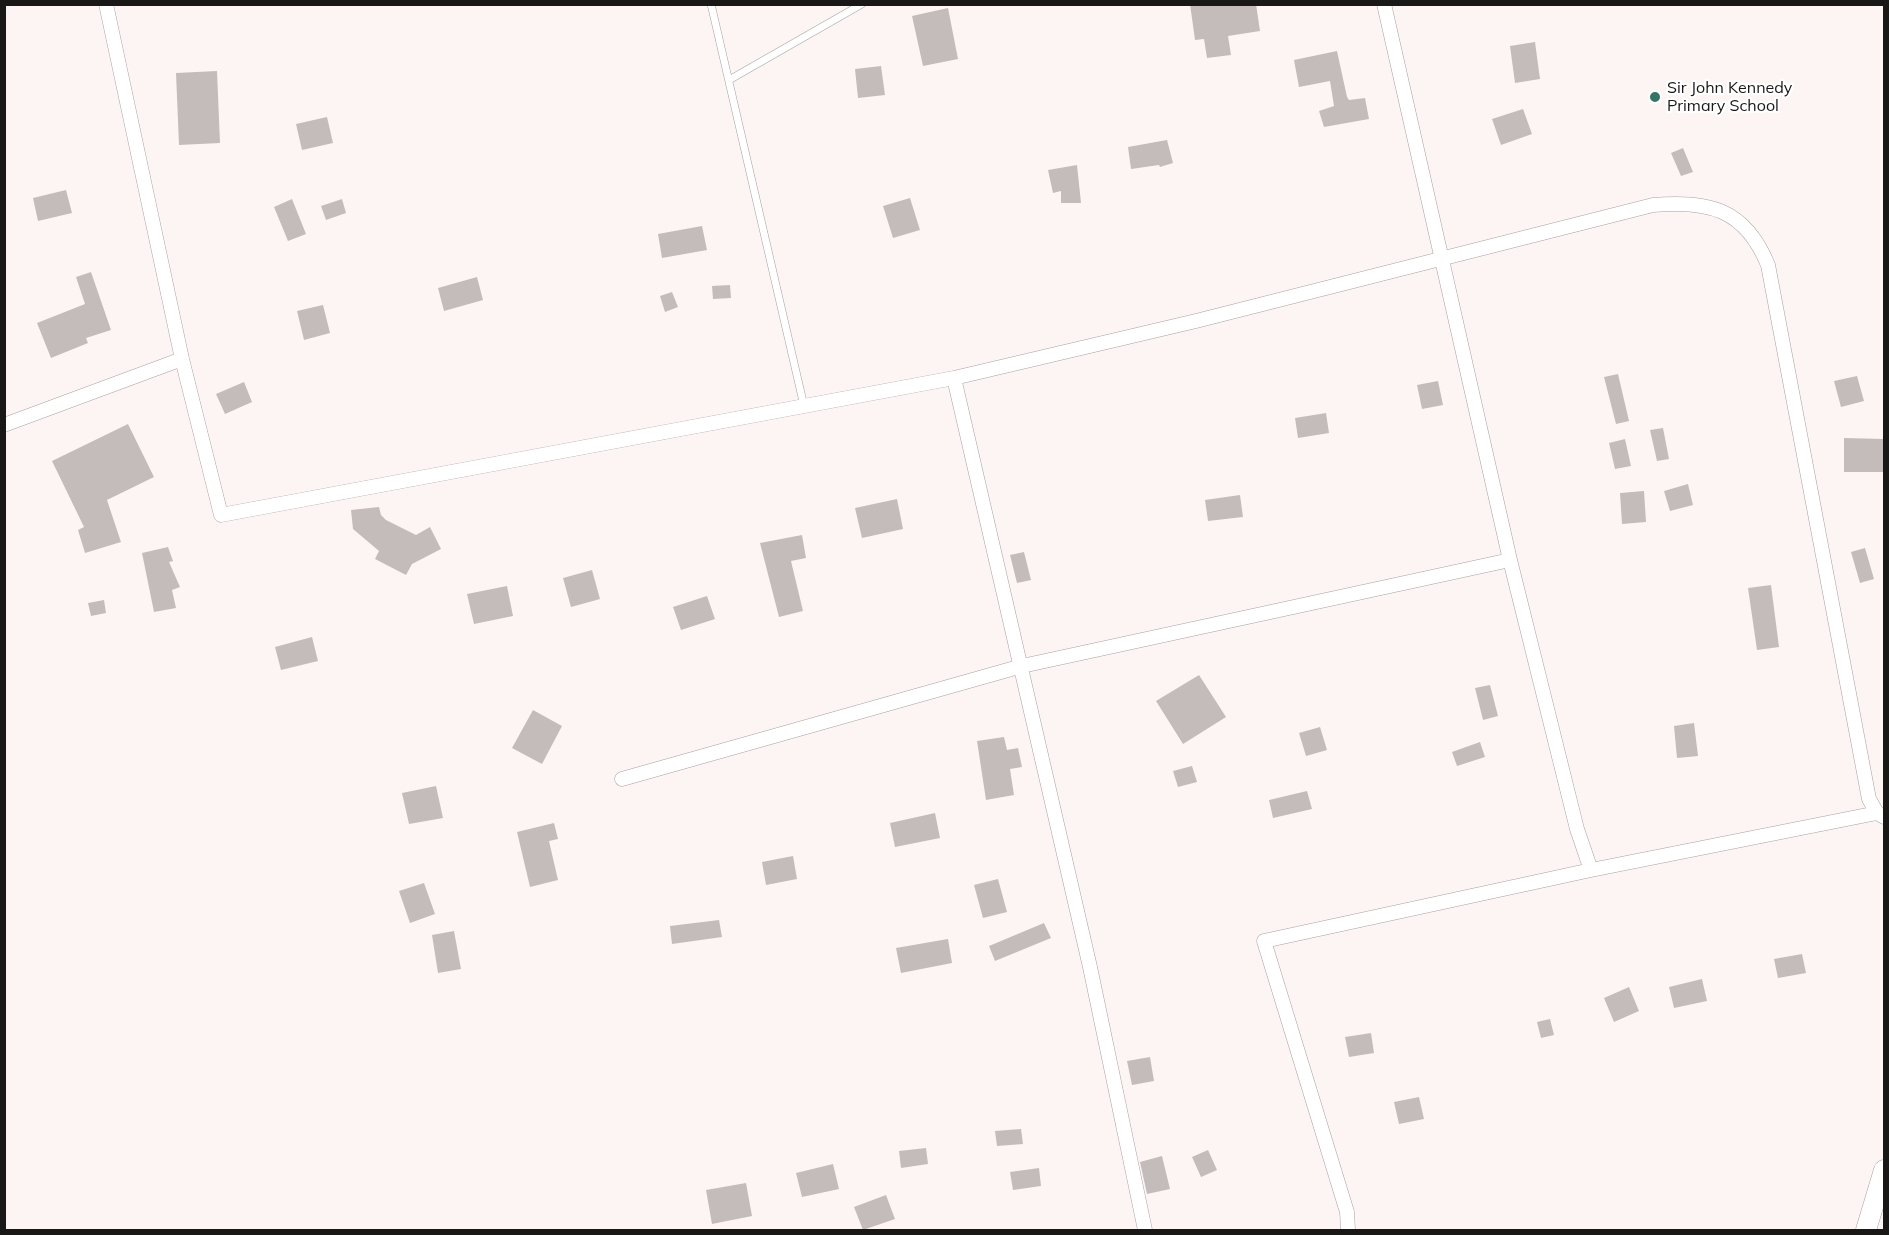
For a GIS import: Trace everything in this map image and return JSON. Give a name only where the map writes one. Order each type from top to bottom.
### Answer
[{"type":"street","points":[[106,4],[182,359],[221,515],[954,378],[1196,321],[1653,205],[1686,202],[1716,208],[1745,225],[1768,265],[1869,799],[1881,815],[1591,870],[1264,941],[1347,1212],[1348,1230]]},
{"type":"street","points":[[1384,4],[1510,560],[1577,829],[1591,870]]},
{"type":"street","points":[[4,425],[182,359]]},
{"type":"street","points":[[954,378],[1091,972],[1145,1230]]},
{"type":"street","points":[[622,779],[1022,666],[1510,560]]},
{"type":"street","points":[[1866,1230],[1884,1170]]},
{"type":"lane","points":[[711,4],[804,406]]},
{"type":"lane","points":[[729,80],[862,4]]},
{"type":"building","points":[[1190,4],[1256,4],[1260,31],[1228,36],[1231,55],[1207,58],[1204,39],[1195,40]]},
{"type":"building","points":[[948,8],[958,59],[923,66],[912,16]]},
{"type":"building","points":[[1535,42],[1540,79],[1515,83],[1510,46]]},
{"type":"building","points":[[1337,51],[1347,97],[1349,100],[1365,98],[1369,119],[1324,127],[1319,111],[1334,106],[1330,81],[1299,87],[1294,60]]},
{"type":"building","points":[[881,66],[885,95],[858,98],[855,69]]},
{"type":"building","points":[[217,71],[220,143],[179,145],[176,73]]},
{"type":"building","points":[[1523,109],[1532,134],[1501,145],[1492,119]]},
{"type":"building","points":[[327,117],[333,143],[302,150],[296,124]]},
{"type":"building","points":[[1167,140],[1173,163],[1160,167],[1159,165],[1131,169],[1128,147]]},
{"type":"building","points":[[1683,148],[1693,172],[1681,176],[1671,153]]},
{"type":"building","points":[[1077,165],[1081,203],[1061,203],[1061,191],[1053,193],[1048,170]]},
{"type":"building","points":[[66,190],[72,213],[38,221],[33,198]]},
{"type":"building","points":[[910,198],[920,230],[893,238],[883,206]]},
{"type":"building","points":[[292,199],[306,234],[288,241],[274,207]]},
{"type":"building","points":[[342,199],[346,213],[326,220],[321,206]]},
{"type":"building","points":[[702,226],[707,250],[662,258],[658,234]]},
{"type":"building","points":[[91,272],[111,330],[86,338],[88,343],[51,358],[37,323],[85,304],[76,277]]},
{"type":"building","points":[[477,277],[483,300],[444,311],[438,288]]},
{"type":"building","points":[[730,285],[731,298],[713,299],[712,286]]},
{"type":"building","points":[[672,292],[678,307],[665,312],[660,296]]},
{"type":"building","points":[[323,305],[330,333],[304,340],[297,311]]},
{"type":"building","points":[[1618,374],[1629,421],[1616,424],[1604,377]]},
{"type":"building","points":[[1857,376],[1864,401],[1841,407],[1834,381]]},
{"type":"building","points":[[1438,381],[1443,405],[1422,409],[1417,385]]},
{"type":"building","points":[[244,382],[252,402],[225,414],[216,394]]},
{"type":"building","points":[[1326,413],[1329,433],[1298,438],[1295,418]]},
{"type":"building","points":[[128,424],[154,477],[107,500],[121,542],[85,553],[78,530],[84,527],[52,461]]},
{"type":"building","points":[[1663,428],[1669,459],[1657,461],[1650,430]]},
{"type":"building","points":[[1844,438],[1884,439],[1884,472],[1844,472]]},
{"type":"building","points":[[1625,439],[1631,466],[1615,469],[1609,443]]},
{"type":"building","points":[[1688,484],[1693,505],[1670,511],[1664,491]]},
{"type":"building","points":[[1644,491],[1646,522],[1622,524],[1620,493]]},
{"type":"building","points":[[1240,495],[1243,517],[1208,521],[1205,500]]},
{"type":"building","points":[[897,499],[903,529],[862,538],[855,508]]},
{"type":"building","points":[[379,507],[381,515],[386,520],[416,535],[430,527],[441,549],[412,564],[406,575],[375,559],[379,551],[353,529],[351,510]]},
{"type":"building","points":[[802,535],[806,558],[791,561],[803,611],[779,617],[760,543]]},
{"type":"building","points":[[168,547],[173,561],[169,562],[180,587],[172,590],[176,608],[154,612],[142,553]]},
{"type":"building","points":[[1865,548],[1874,579],[1860,583],[1851,552]]},
{"type":"building","points":[[1024,552],[1031,580],[1017,583],[1010,555]]},
{"type":"building","points":[[592,570],[600,599],[571,607],[563,578]]},
{"type":"building","points":[[1771,585],[1779,647],[1757,650],[1748,588]]},
{"type":"building","points":[[507,586],[513,616],[474,624],[467,594]]},
{"type":"building","points":[[707,596],[715,619],[681,630],[673,607]]},
{"type":"building","points":[[104,600],[106,613],[91,616],[88,603]]},
{"type":"building","points":[[312,637],[318,661],[281,670],[275,647]]},
{"type":"building","points":[[1199,675],[1226,717],[1183,744],[1156,701]]},
{"type":"building","points":[[1490,685],[1498,716],[1483,720],[1475,688]]},
{"type":"building","points":[[533,710],[562,726],[542,764],[512,748]]},
{"type":"building","points":[[1694,723],[1698,756],[1677,758],[1674,726]]},
{"type":"building","points":[[1320,727],[1327,750],[1306,756],[1299,733]]},
{"type":"building","points":[[1004,737],[1007,750],[1018,748],[1022,767],[1010,769],[1014,795],[986,800],[977,741]]},
{"type":"building","points":[[1480,742],[1485,757],[1457,766],[1452,752]]},
{"type":"building","points":[[1192,766],[1197,782],[1178,787],[1173,771]]},
{"type":"building","points":[[436,786],[443,818],[409,824],[402,793]]},
{"type":"building","points":[[1307,791],[1312,809],[1273,818],[1269,800]]},
{"type":"building","points":[[935,813],[940,838],[895,847],[890,823]]},
{"type":"building","points":[[554,823],[558,839],[549,841],[558,880],[530,887],[517,832]]},
{"type":"building","points":[[793,856],[797,879],[766,885],[762,862]]},
{"type":"building","points":[[998,879],[1007,912],[983,918],[974,885]]},
{"type":"building","points":[[424,883],[435,914],[410,923],[399,891]]},
{"type":"building","points":[[719,920],[722,937],[672,944],[670,926]]},
{"type":"building","points":[[1044,923],[1051,938],[995,961],[989,946]]},
{"type":"building","points":[[454,931],[461,969],[438,973],[432,935]]},
{"type":"building","points":[[948,939],[952,963],[901,973],[896,948]]},
{"type":"building","points":[[1802,954],[1806,973],[1778,978],[1774,959]]},
{"type":"building","points":[[1702,979],[1707,1001],[1674,1008],[1669,987]]},
{"type":"building","points":[[1629,987],[1639,1011],[1614,1022],[1604,998]]},
{"type":"building","points":[[1550,1019],[1554,1035],[1541,1038],[1537,1022]]},
{"type":"building","points":[[1371,1033],[1374,1053],[1349,1057],[1345,1037]]},
{"type":"building","points":[[1150,1057],[1154,1081],[1132,1085],[1127,1061]]},
{"type":"building","points":[[1419,1097],[1424,1119],[1399,1124],[1394,1102]]},
{"type":"building","points":[[1021,1129],[1023,1144],[997,1146],[995,1131]]},
{"type":"building","points":[[926,1148],[928,1164],[901,1168],[899,1151]]},
{"type":"building","points":[[1208,1150],[1217,1170],[1201,1177],[1192,1157]]},
{"type":"building","points":[[1162,1156],[1170,1189],[1147,1194],[1140,1162]]},
{"type":"building","points":[[833,1164],[839,1189],[802,1197],[796,1173]]},
{"type":"building","points":[[1039,1168],[1041,1186],[1013,1190],[1010,1172]]},
{"type":"building","points":[[746,1183],[752,1216],[712,1224],[706,1190]]},
{"type":"building","points":[[886,1195],[895,1219],[863,1230],[854,1207]]},
{"type":"place","name":"Sir John Kennedy Primary School","points":[[1655,97]]}]
